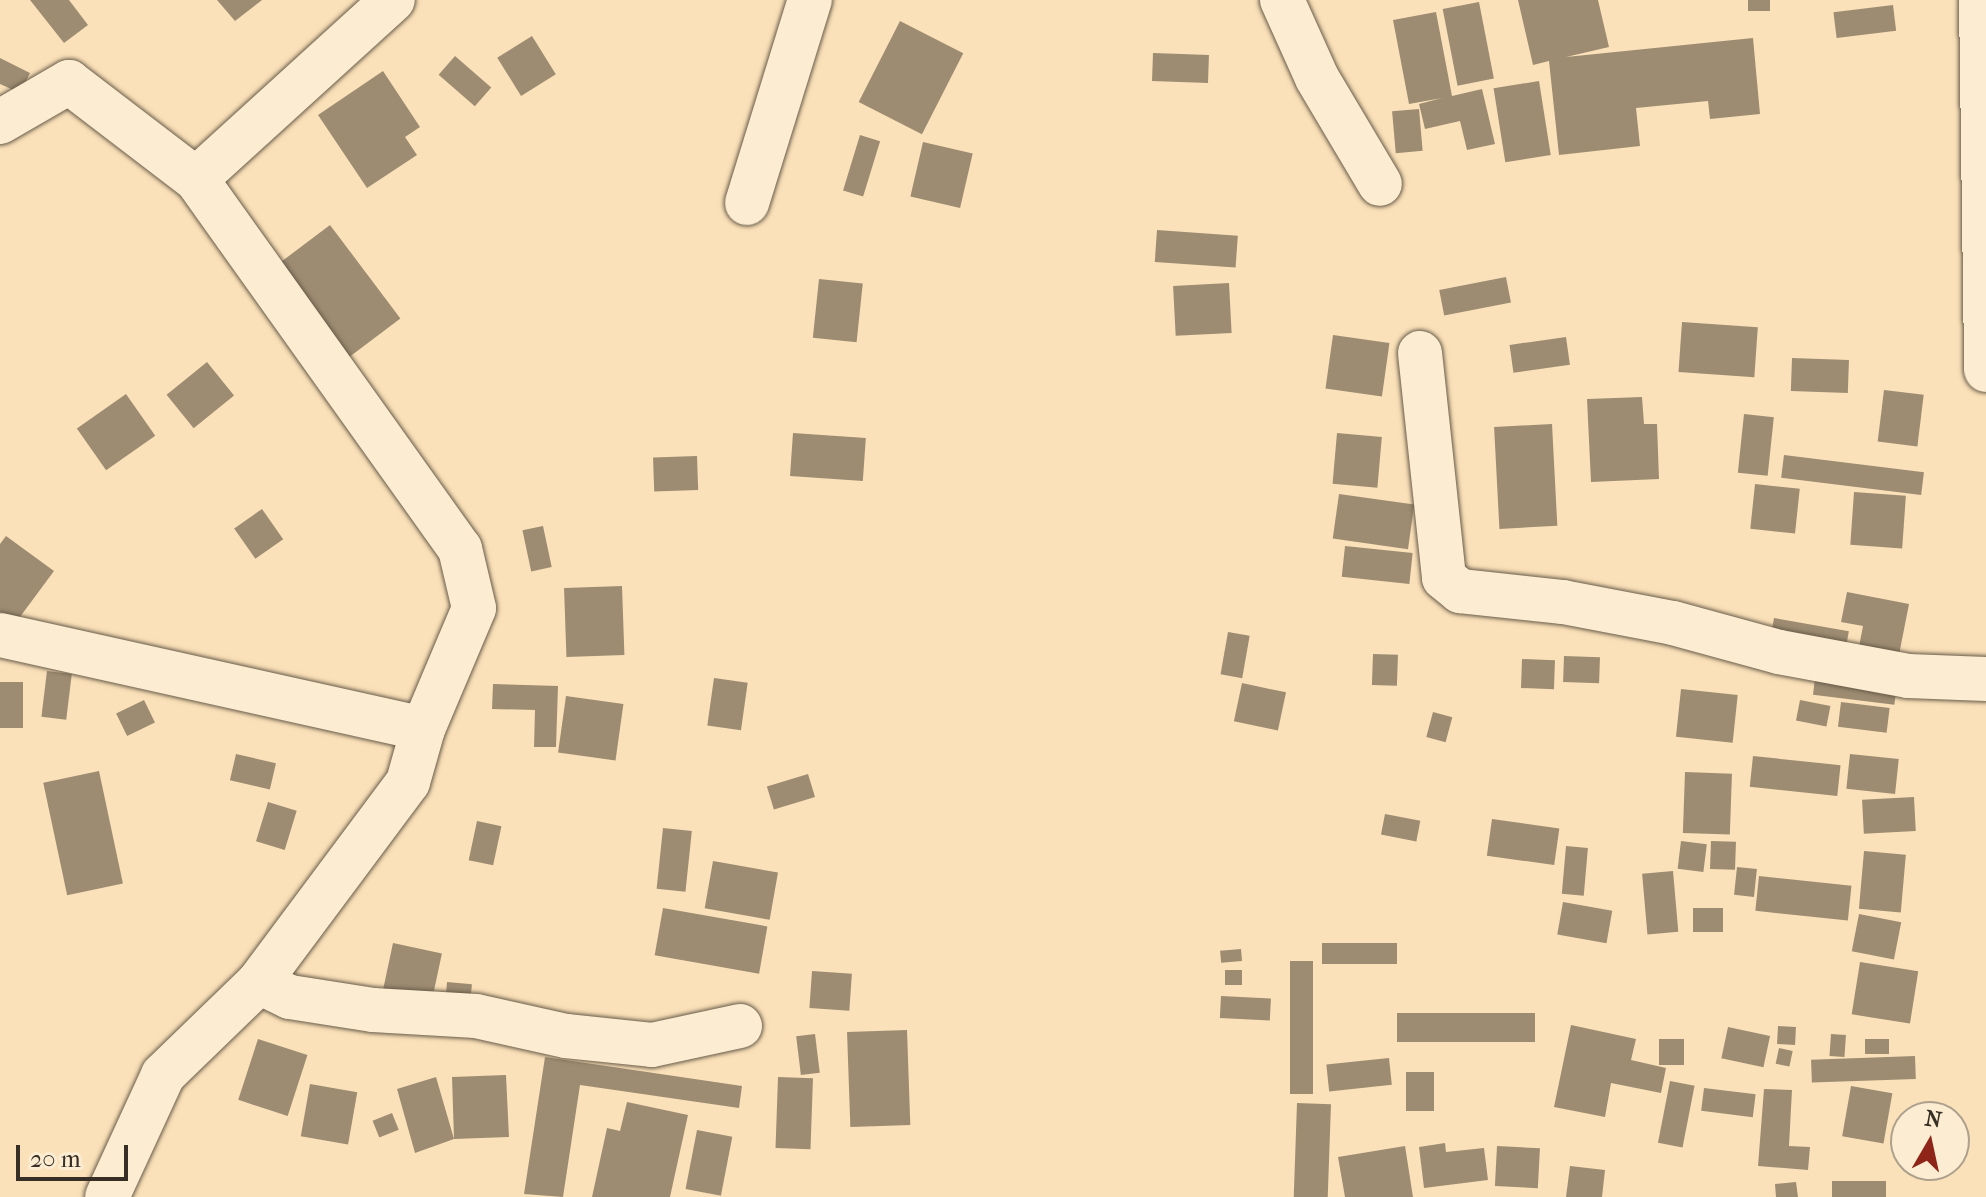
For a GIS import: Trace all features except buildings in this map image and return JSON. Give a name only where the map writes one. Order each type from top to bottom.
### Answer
[{"type":"street","points":[[196,179],[393,0]]},
{"type":"street","points":[[747,203],[810,0]]},
{"type":"street","points":[[1282,0],[1317,78],[1380,184]]},
{"type":"street","points":[[1981,0],[1986,370]]},
{"type":"street","points":[[0,122],[69,82],[196,179],[460,549],[474,608],[423,729],[408,782],[259,982],[163,1075],[107,1197]]},
{"type":"street","points":[[1420,353],[1444,578],[1460,591],[1563,602],[1673,623],[1779,652],[1908,676],[1986,679]]},
{"type":"street","points":[[0,635],[423,729]]},
{"type":"street","points":[[259,982],[290,997],[373,1010],[476,1016],[566,1036],[652,1045],[740,1026]]}]
